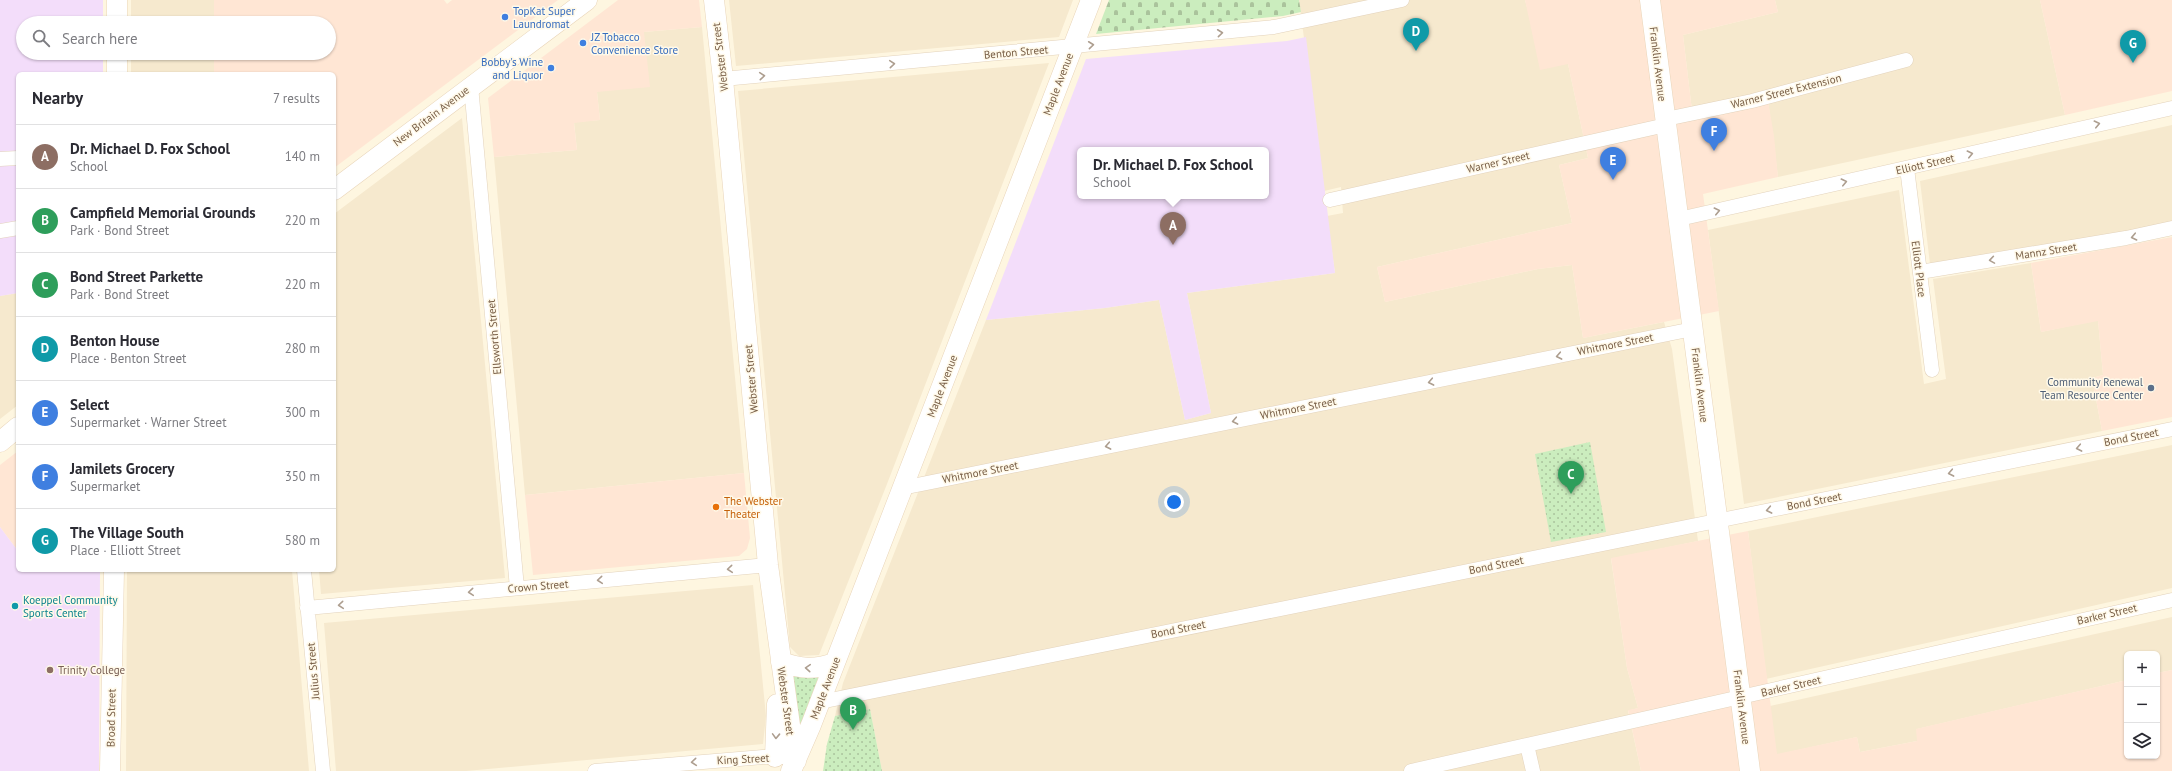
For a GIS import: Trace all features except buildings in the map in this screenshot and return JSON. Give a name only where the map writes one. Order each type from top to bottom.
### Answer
[{"type":"main road","points":[[117,0],[117,16]]},
{"type":"main road","name":"New Britain Avenue","points":[[336,188],[587,0]]},
{"type":"main road","name":"Webster Street","points":[[714,0],[724,80],[768,565],[795,767]]},
{"type":"main road","name":"Maple Avenue","points":[[795,767],[1091,0]]},
{"type":"main road","name":"Franklin Avenue","points":[[1650,0],[1750,771]]},
{"type":"main road","points":[[117,60],[117,72]]},
{"type":"main road","points":[[0,442],[16,429]]},
{"type":"main road","name":"Broad Street","points":[[110,771],[114,572]]},
{"type":"main road","points":[[780,662],[795,667],[818,669],[835,663]]},
{"type":"main road","points":[[775,757],[777,708],[785,688]]},
{"type":"street","name":"Benton Street","points":[[724,80],[1274,27],[1402,0]]},
{"type":"street","name":"Warner Street Extension","points":[[1666,122],[1906,60]]},
{"type":"street","name":"Ellsworth Street","points":[[472,86],[517,588]]},
{"type":"street","name":"Elliott Street","points":[[1679,219],[2172,108]]},
{"type":"street","name":"Warner Street","points":[[1330,200],[1666,122]]},
{"type":"street","points":[[0,159],[16,158]]},
{"type":"street","name":"Elliott Place","points":[[1907,168],[1932,370]]},
{"type":"street","points":[[0,232],[16,228]]},
{"type":"street","name":"Mannz Street","points":[[1920,272],[2126,238],[2172,228]]},
{"type":"street","name":"Whitmore Street","points":[[902,488],[1693,329]]},
{"type":"street","name":"Bond Street","points":[[820,702],[2172,429]]},
{"type":"street","name":"Crown Street","points":[[307,608],[768,565]]},
{"type":"street","name":"Julius Street","points":[[304,572],[323,771]]},
{"type":"street","name":"Barker Street","points":[[1411,771],[2172,600]]},
{"type":"street","points":[[1527,745],[1533,771]]},
{"type":"street","name":"King Street","points":[[594,771],[775,757],[795,767]]},
{"type":"shaded area","points":[[0,0],[103,0],[103,16],[16,16],[16,60],[103,60],[103,72],[16,72],[16,293],[0,296]]},
{"type":"shaded area","points":[[131,0],[214,0],[214,16],[131,16]]},
{"type":"shaded area","points":[[214,0],[444,0],[447,4],[452,0],[558,0],[336,166],[336,72],[214,72],[214,60],[336,60],[336,16],[214,16]]},
{"type":"shaded area","points":[[618,0],[699,0],[702,27],[644,32],[650,87],[597,92],[600,120],[574,123],[577,150],[494,157],[488,98]]},
{"type":"shaded area","points":[[729,0],[1073,0],[1059,37],[736,66]]},
{"type":"shaded area","points":[[1299,0],[1525,0],[1533,29],[1568,64],[1588,158],[1559,165],[1572,223],[1377,267],[1385,302],[1538,269],[1572,265],[1583,338],[1664,322],[1672,349],[1698,541],[1611,559],[1627,668],[1638,708],[1628,711],[1641,771],[882,771],[870,709],[835,716],[843,683],[986,320],[1105,308],[1159,300],[1185,420],[1211,413],[1187,293],[1335,273],[1327,216],[1343,213],[1341,187],[1324,191]]},
{"type":"shaded area","points":[[1525,0],[1775,0],[1778,12],[1683,35],[1693,119],[1768,101],[1774,136],[1778,177],[1703,194],[1719,311],[1583,338],[1572,265],[1538,269],[1385,302],[1377,267],[1572,223],[1559,165],[1588,158],[1568,64],[1540,70]]},
{"type":"shaded area","points":[[1775,0],[2040,0],[2065,115],[1778,177],[1768,101],[1693,119],[1683,35],[1778,12]]},
{"type":"shaded area","points":[[2040,0],[2172,0],[2172,91],[2065,115]]},
{"type":"shaded area","points":[[702,27],[744,473],[525,495],[494,157],[577,150],[574,122],[600,120],[597,92],[644,32]]},
{"type":"shaded area","points":[[1306,37],[1335,273],[1187,293],[1211,413],[1185,420],[1159,300],[1105,308],[986,320],[1086,59],[1287,41]]},
{"type":"shaded area","points":[[131,60],[214,60],[214,72],[131,72]]},
{"type":"shaded area","points":[[1049,63],[887,484],[819,655],[799,656],[790,647],[738,91]]},
{"type":"shaded area","points":[[462,118],[505,578],[321,594],[319,572],[336,572],[336,212]]},
{"type":"shaded area","points":[[2172,125],[2172,222],[2092,238],[1930,264],[1920,181]]},
{"type":"shaded area","points":[[1899,190],[1924,384],[1946,379],[1933,279],[2031,263],[2041,332],[2098,320],[2103,375],[2092,378],[2102,431],[1744,504],[1708,230]]},
{"type":"shaded area","points":[[2172,237],[2172,417],[2102,431],[2092,378],[2103,375],[2098,321],[2041,332],[2031,263]]},
{"type":"shaded area","points":[[16,293],[16,407],[0,419],[0,296]]},
{"type":"shaded area","points":[[2172,445],[2172,588],[1766,679],[1748,531]]},
{"type":"shaded area","points":[[16,453],[16,548],[0,527],[0,465]]},
{"type":"shaded area","points":[[744,473],[750,538],[747,549],[739,556],[533,575],[525,495]]},
{"type":"shaded area","name":"Trinity College","points":[[0,527],[16,548],[16,572],[100,572],[99,771],[0,771]]},
{"type":"shaded area","points":[[1748,531],[1777,754],[1857,737],[1860,752],[1917,741],[1916,729],[2124,681],[2124,759],[2160,759],[2160,672],[2172,670],[2172,771],[1641,771],[1628,710],[1638,708],[1627,668],[1611,558]]},
{"type":"shaded area","points":[[127,572],[292,572],[309,771],[126,771]]},
{"type":"shaded area","points":[[753,585],[766,716],[763,744],[466,771],[336,771],[324,623]]},
{"type":"shaded area","points":[[2172,617],[2172,670],[2160,672],[2160,651],[2124,651],[2124,681],[1917,729],[1917,741],[1860,752],[1857,737],[1776,755],[1770,706]]},
{"type":"green space","points":[[1109,0],[1299,0],[1301,12],[1283,16],[1096,34]]},
{"type":"green space","points":[[1590,442],[1606,532],[1551,542],[1535,454]]},
{"type":"green space","points":[[790,674],[804,678],[819,676],[800,726]]},
{"type":"green space","points":[[870,709],[882,771],[823,771],[827,744],[835,716]]},
{"type":"place","name":"TopKat Super Laundromat","points":[[505,17]]},
{"type":"place","name":"JZ Tobacco Convenience Store","points":[[583,43]]},
{"type":"place","name":"Benton House","points":[[1416,51]]},
{"type":"place","name":"The Village South","points":[[2133,63]]},
{"type":"place","name":"Bobby's Wine and Liquor","points":[[551,68]]},
{"type":"place","name":"Jamilets Grocery","points":[[1714,151]]},
{"type":"place","name":"Select","points":[[1613,180]]},
{"type":"place","name":"Dr. Michael D. Fox School","points":[[1173,245]]},
{"type":"place","name":"Community Renewal Team Resource Center","points":[[2151,388]]},
{"type":"place","name":"Bond Street Parkette","points":[[1571,494]]},
{"type":"place","name":"The Webster Theater","points":[[716,507]]},
{"type":"place","name":"Koeppel Community Sports Center","points":[[15,606]]},
{"type":"place","name":"Trinity College","points":[[50,670]]},
{"type":"place","name":"Campfield Memorial Grounds","points":[[853,730]]}]
